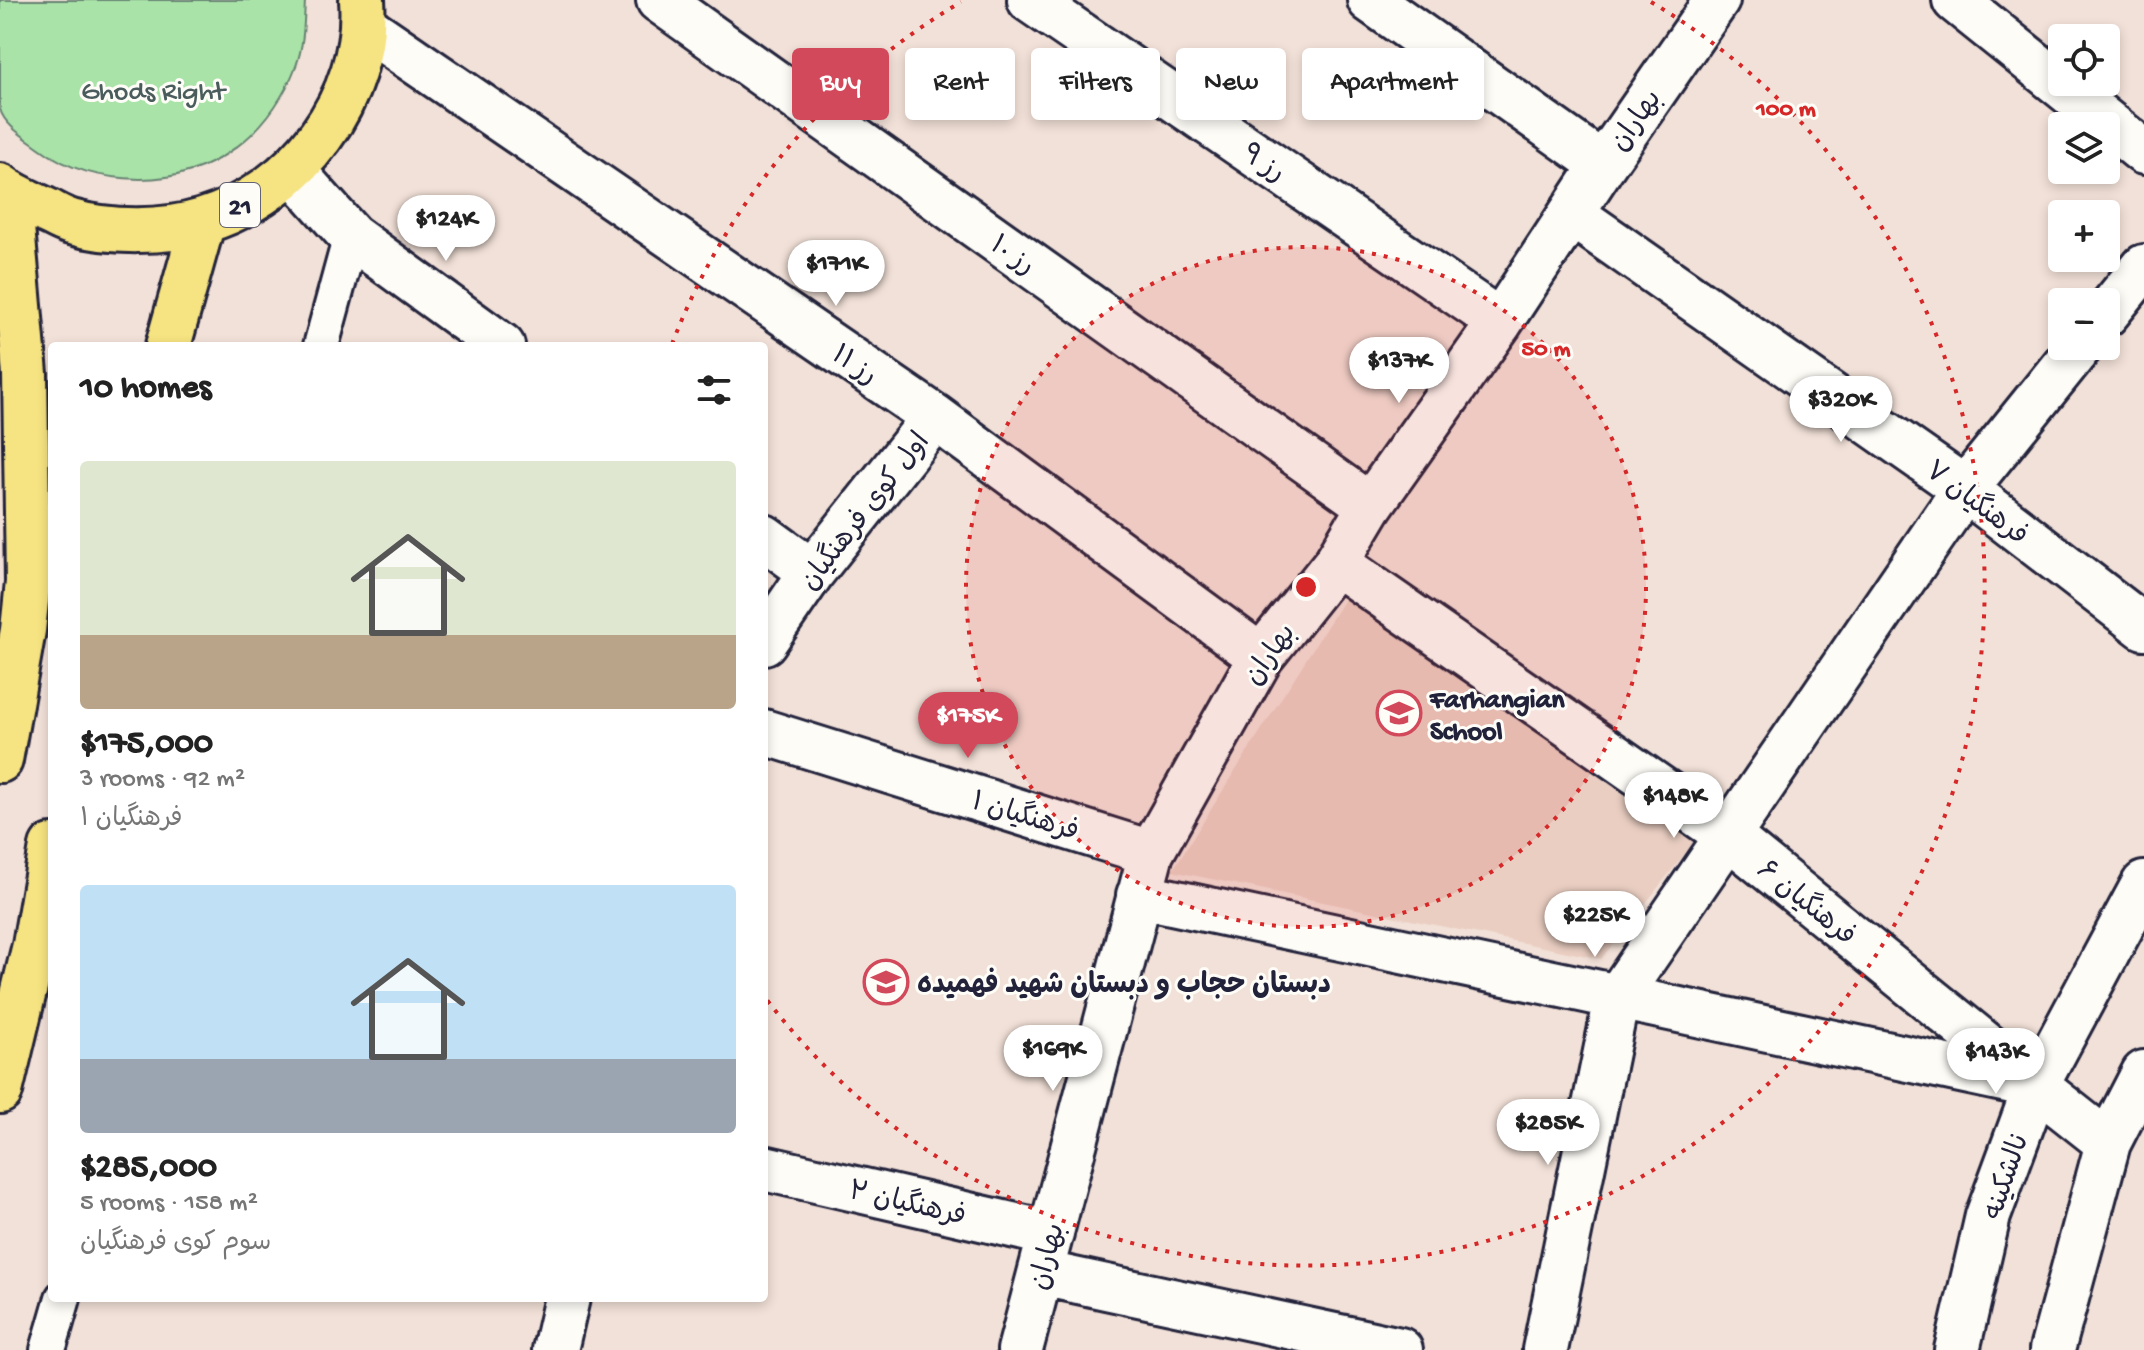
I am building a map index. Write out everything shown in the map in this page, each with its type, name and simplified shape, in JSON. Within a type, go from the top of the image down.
[{"type":"main road","name":"21","points":[[5,190],[70,222],[137,231],[203,221],[251,200],[292,170],[328,128],[352,79],[363,13]]},
{"type":"main road","name":"21","points":[[0,760],[23,630],[40,584],[25,374],[5,190]]},
{"type":"main road","name":"21","points":[[169,342],[203,221]]},
{"type":"main road","points":[[0,1091],[35,945],[48,870]]},
{"type":"street","name":"رز ۱۰","points":[[659,0],[1370,506]]},
{"type":"street","name":"رز ۹","points":[[1030,0],[1500,322]]},
{"type":"street","points":[[1370,0],[1603,165]]},
{"type":"street","name":"بهاران","points":[[1020,1350],[1151,853],[1261,657],[1336,563],[1370,506],[1500,322],[1717,0]]},
{"type":"street","points":[[1955,0],[2144,152]]},
{"type":"street","name":"رز ۱۱","points":[[363,13],[935,417],[1261,657]]},
{"type":"street","points":[[292,170],[351,236],[497,342]]},
{"type":"street","name":"فرهنگیان ۷","points":[[1572,214],[1965,489],[2144,627]]},
{"type":"street","points":[[322,342],[351,236]]},
{"type":"street","points":[[2120,297],[2144,267]]},
{"type":"street","points":[[1545,1350],[1617,998],[1965,489],[2069,360]]},
{"type":"street","name":"اول کوی فرهنگیان","points":[[768,636],[812,572],[935,417]]},
{"type":"street","points":[[768,540],[812,572]]},
{"type":"street","name":"فرهنگیان ۶","points":[[1336,563],[1727,835],[2108,1143]]},
{"type":"street","name":"فرهنگیان ۱","points":[[768,733],[1151,853]]},
{"type":"street","name":"نالشکینه","points":[[1957,1350],[1988,1216],[2036,1086],[2144,884]]},
{"type":"street","points":[[1139,895],[2036,1086]]},
{"type":"street","points":[[2052,1350],[2108,1143],[2144,1073]]},
{"type":"street","name":"فرهنگیان ۲","points":[[768,1169],[1046,1254],[1400,1350]]},
{"type":"street","points":[[48,1350],[62,1302]]},
{"type":"street","points":[[555,1350],[566,1302]]},
{"type":"shaded area","name":"Farhangian School","points":[[1350,590],[1700,835],[1601,959],[1172,871]]},
{"type":"green space","name":"Ghods Right","points":[[0,0],[305,0],[302,42],[296,66],[271,112],[254,131],[236,148],[192,171],[140,179],[99,175],[62,162],[16,131],[2,115]]},
{"type":"place","name":"Farhangian School","points":[[1399,713]]},
{"type":"place","name":"دبستان حجاب و دبستان شهید فهمیده","points":[[886,982]]}]
